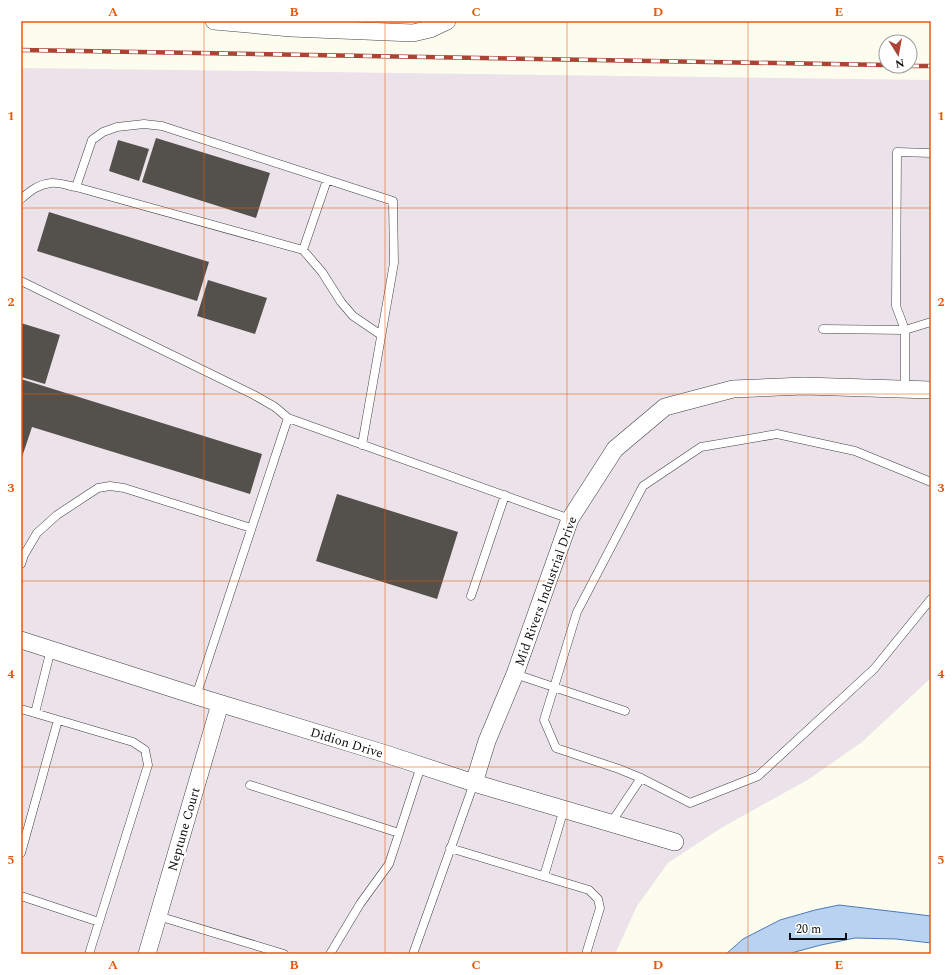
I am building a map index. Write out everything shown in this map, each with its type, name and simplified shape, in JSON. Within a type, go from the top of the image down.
[{"type":"street","points":[[214,21],[291,28],[413,33],[430,29],[447,21]]},
{"type":"street","name":"Mid Rivers Industrial Drive","points":[[474,783],[488,741],[515,674],[570,519],[615,450],[665,407],[733,389],[804,386],[931,390]]},
{"type":"street","name":"Didion Drive","points":[[21,640],[474,783],[675,842]]},
{"type":"street","name":"Neptune Court","points":[[147,954],[220,704]]},
{"type":"lane","points":[[76,187],[92,140],[103,132],[117,127],[144,124],[162,126],[393,201],[394,264],[362,444]]},
{"type":"lane","points":[[905,389],[905,330],[896,306],[897,152],[931,153]]},
{"type":"lane","points":[[303,250],[327,180]]},
{"type":"lane","points":[[21,199],[30,191],[41,185],[53,183],[76,187],[303,250],[322,272],[341,302],[353,316],[381,335]]},
{"type":"lane","points":[[21,281],[254,395],[275,407],[288,418],[570,519]]},
{"type":"lane","points":[[823,329],[905,330],[931,322]]},
{"type":"lane","points":[[196,696],[288,418]]},
{"type":"lane","points":[[931,482],[855,451],[777,434],[701,447],[643,486],[577,612],[544,720],[556,748],[641,778],[690,803],[758,776],[874,669],[931,599]]},
{"type":"lane","points":[[21,564],[24,555],[37,533],[57,515],[98,488],[110,486],[124,488],[251,528]]},
{"type":"lane","points":[[471,596],[505,495]]},
{"type":"lane","points":[[35,713],[51,649]]},
{"type":"lane","points":[[515,674],[625,711]]},
{"type":"lane","points":[[21,709],[133,742],[145,750],[148,765],[89,954]]},
{"type":"lane","points":[[21,853],[58,720]]},
{"type":"lane","points":[[330,954],[360,904],[389,864],[421,766]]},
{"type":"lane","points":[[611,823],[641,778]]},
{"type":"lane","points":[[413,954],[474,783]]},
{"type":"lane","points":[[250,785],[400,833]]},
{"type":"lane","points":[[544,876],[564,809]]},
{"type":"lane","points":[[450,848],[589,890],[598,899],[600,908],[586,954]]},
{"type":"lane","points":[[21,896],[99,922]]},
{"type":"lane","points":[[158,916],[284,954]]},
{"type":"shaded area","points":[[21,68],[931,80],[931,678],[862,742],[809,779],[721,828],[668,863],[637,906],[615,954],[21,954]]},
{"type":"water","points":[[839,905],[931,916],[931,943],[896,939],[855,938],[821,945],[789,954],[726,954],[743,939],[780,920]]},
{"type":"building","points":[[156,138],[270,173],[256,218],[142,182]]},
{"type":"building","points":[[118,140],[149,149],[139,181],[109,171]]},
{"type":"building","points":[[49,212],[209,262],[197,301],[37,251]]},
{"type":"building","points":[[208,280],[267,298],[255,334],[197,316]]},
{"type":"building","points":[[21,323],[60,335],[45,384],[21,377]]},
{"type":"building","points":[[21,379],[262,454],[250,494],[32,427],[21,460]]},
{"type":"building","points":[[337,494],[458,532],[437,599],[316,561]]},
{"type":"railway","points":[[21,50],[878,65]]},
{"type":"railway","points":[[918,66],[931,66]]}]
